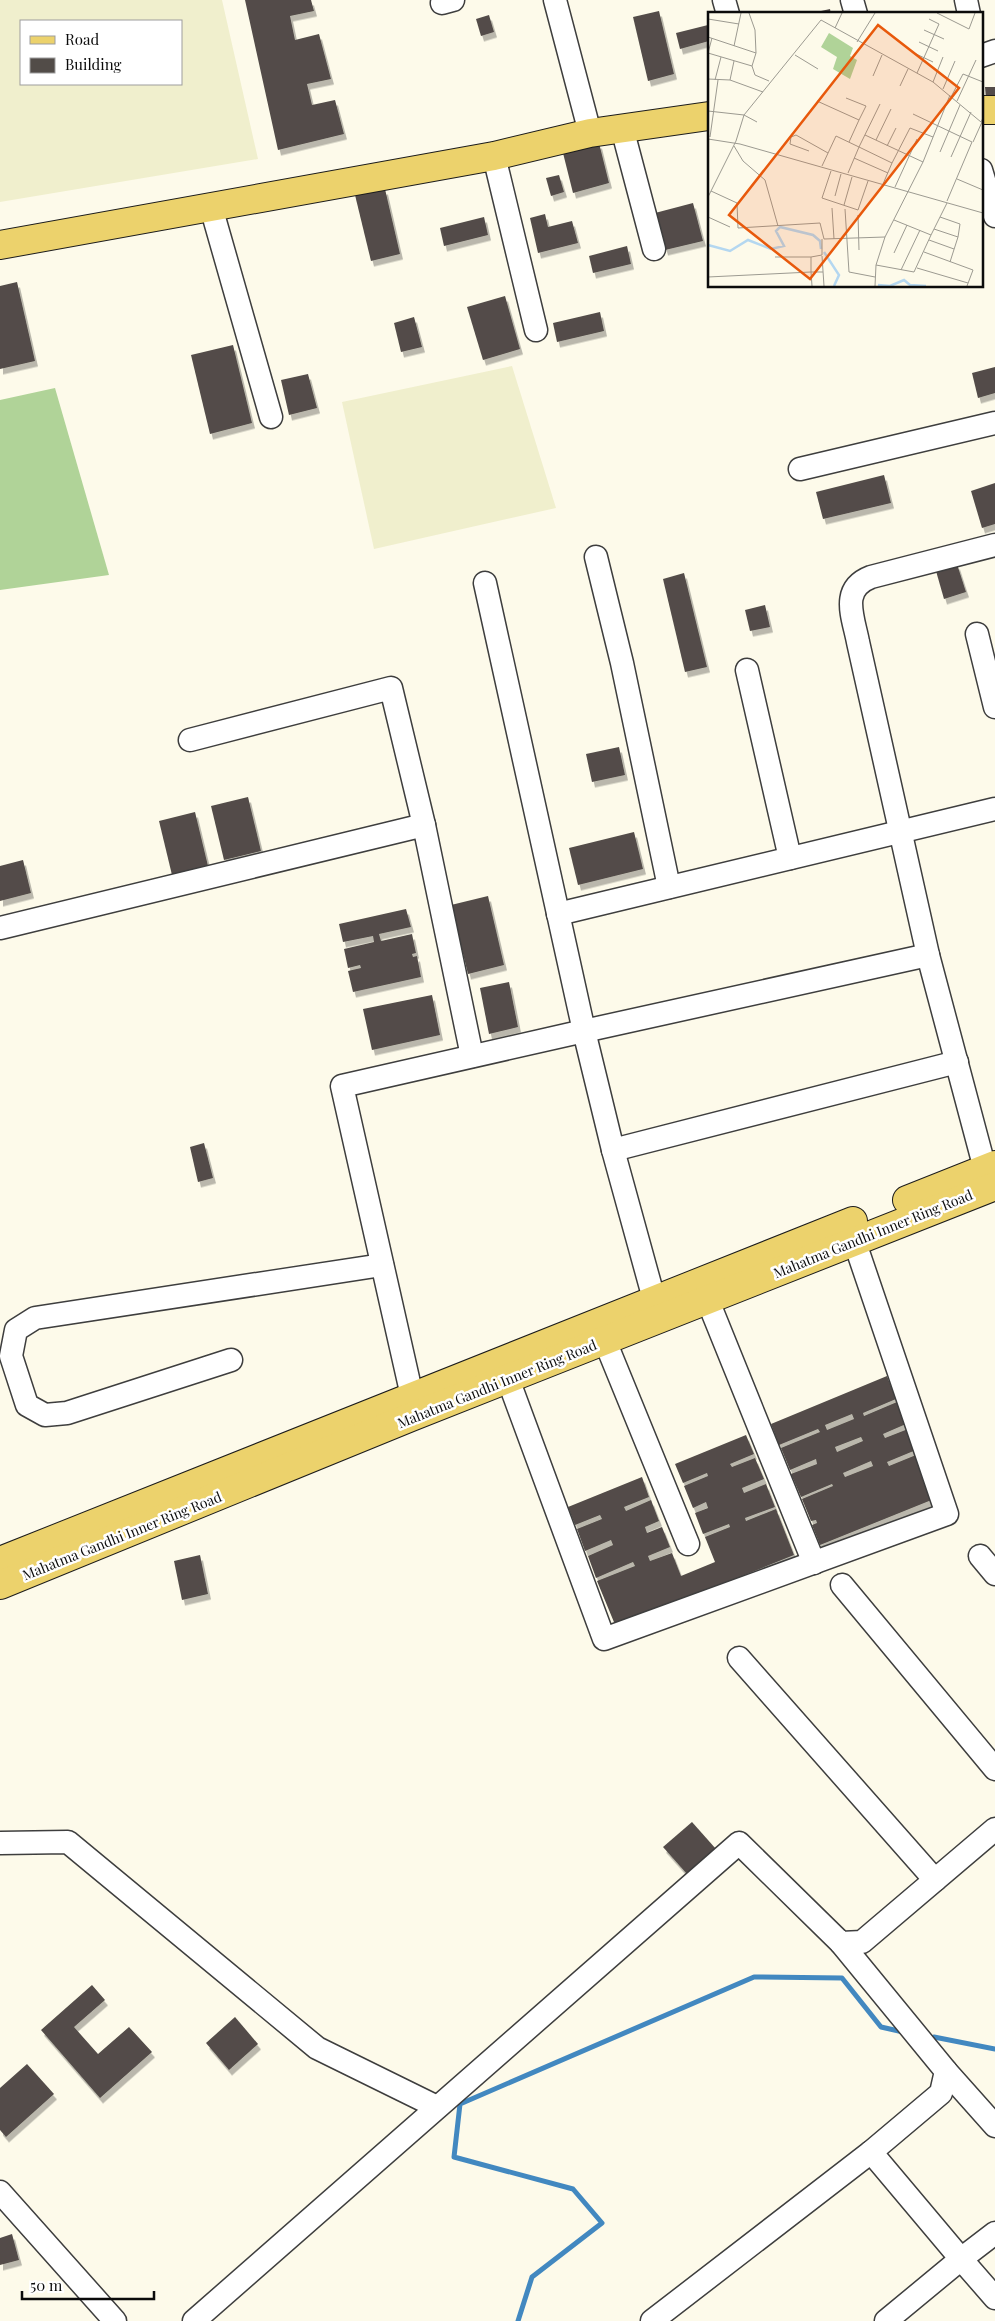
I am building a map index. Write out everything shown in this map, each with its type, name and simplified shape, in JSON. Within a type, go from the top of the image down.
[{"type":"main road","points":[[0,246],[494,156],[590,133],[708,116]]},
{"type":"main road","name":"Mahatma Gandhi Inner Ring Road","points":[[0,1585],[508,1379],[708,1301],[854,1240],[992,1173]]},
{"type":"main road","name":"Mahatma Gandhi Inner Ring Road","points":[[0,1561],[654,1299],[992,1173]]},
{"type":"street","points":[[555,0],[590,133]]},
{"type":"street","points":[[982,56],[995,51]]},
{"type":"street","points":[[622,128],[654,249]]},
{"type":"street","points":[[494,156],[536,330]]},
{"type":"street","points":[[982,173],[995,216]]},
{"type":"street","points":[[211,207],[271,417]]},
{"type":"street","points":[[800,469],[995,423]]},
{"type":"street","points":[[992,1173],[957,1062],[928,955],[858,642],[851,602],[853,590],[859,582],[871,577],[995,545]]},
{"type":"street","points":[[596,557],[622,663],[669,887]]},
{"type":"street","points":[[485,583],[584,1030],[613,1150],[654,1299]]},
{"type":"street","points":[[977,634],[995,707]]},
{"type":"street","points":[[747,670],[790,858]]},
{"type":"street","points":[[190,740],[391,688],[424,825],[472,1056]]},
{"type":"street","points":[[558,914],[995,809]]},
{"type":"street","points":[[0,928],[424,825]]},
{"type":"street","points":[[412,1396],[342,1086],[584,1030],[928,955]]},
{"type":"street","points":[[613,1150],[957,1062]]},
{"type":"street","points":[[508,1379],[604,1639],[947,1514],[854,1240]]},
{"type":"street","points":[[231,1360],[67,1413],[45,1415],[27,1406],[11,1356],[16,1330],[35,1318],[382,1265]]},
{"type":"street","points":[[708,1301],[814,1562]]},
{"type":"street","points":[[605,1341],[688,1544]]},
{"type":"street","points":[[980,1556],[995,1574]]},
{"type":"street","points":[[842,1585],[995,1769]]},
{"type":"street","points":[[739,1658],[935,1880]]},
{"type":"street","points":[[841,1943],[862,1942],[995,1829]]},
{"type":"street","points":[[0,1844],[68,1842],[317,2048],[437,2107]]},
{"type":"street","points":[[194,2321],[739,1843],[841,1943],[946,2071],[995,2126]]},
{"type":"street","points":[[652,2321],[871,2152],[941,2094],[946,2071]]},
{"type":"street","points":[[871,2152],[995,2298]]},
{"type":"street","points":[[0,2192],[115,2321]]},
{"type":"street","points":[[886,2321],[995,2233]]},
{"type":"green space","points":[[0,0],[222,0],[258,159],[0,202]]},
{"type":"green space","points":[[512,366],[556,508],[374,549],[342,402]]},
{"type":"green space","points":[[55,388],[109,575],[0,590],[0,400]]},
{"type":"building","points":[[245,0],[311,0],[314,11],[290,16],[295,40],[319,34],[331,79],[307,84],[312,105],[335,100],[344,134],[278,150]]},
{"type":"building","points":[[830,9],[831,12],[816,12]]},
{"type":"building","points":[[659,11],[674,74],[648,81],[633,17]]},
{"type":"building","points":[[489,15],[494,32],[481,36],[476,19]]},
{"type":"building","points":[[708,25],[708,41],[680,49],[676,33]]},
{"type":"building","points":[[985,87],[995,87],[995,99],[986,99]]},
{"type":"building","points":[[599,143],[609,183],[573,193],[563,153]]},
{"type":"building","points":[[559,175],[564,192],[551,196],[546,178]]},
{"type":"building","points":[[385,189],[400,254],[371,261],[355,195]]},
{"type":"building","points":[[693,203],[703,241],[665,250],[655,213]]},
{"type":"building","points":[[545,214],[548,227],[572,221],[578,243],[538,253],[530,218]]},
{"type":"building","points":[[484,217],[488,235],[444,246],[440,228]]},
{"type":"building","points":[[627,246],[631,264],[593,273],[589,256]]},
{"type":"building","points":[[17,282],[35,361],[0,369],[0,286]]},
{"type":"building","points":[[505,296],[520,349],[483,360],[467,307]]},
{"type":"building","points":[[600,312],[604,331],[557,342],[553,323]]},
{"type":"building","points":[[414,317],[422,347],[401,352],[394,323]]},
{"type":"building","points":[[233,345],[252,423],[210,434],[191,355]]},
{"type":"building","points":[[995,367],[995,393],[978,398],[972,373]]},
{"type":"building","points":[[308,374],[317,408],[289,415],[281,380]]},
{"type":"building","points":[[884,475],[891,503],[823,519],[816,492]]},
{"type":"building","points":[[995,483],[995,524],[982,528],[971,491]]},
{"type":"building","points":[[957,564],[966,592],[944,599],[936,571]]},
{"type":"building","points":[[684,573],[707,667],[685,672],[663,579]]},
{"type":"building","points":[[765,605],[770,627],[750,631],[745,610]]},
{"type":"building","points":[[619,747],[625,775],[592,782],[586,754]]},
{"type":"building","points":[[248,797],[261,851],[224,860],[211,806]]},
{"type":"building","points":[[195,812],[208,866],[172,875],[159,821]]},
{"type":"building","points":[[634,832],[643,869],[578,885],[569,848]]},
{"type":"building","points":[[23,860],[31,893],[0,901],[0,866]]},
{"type":"building","points":[[488,896],[504,965],[468,974],[451,905]]},
{"type":"building","points":[[406,909],[411,927],[379,934],[381,941],[412,934],[416,953],[412,954],[413,957],[417,956],[421,977],[353,992],[348,971],[361,968],[360,965],[348,968],[344,949],[374,942],[373,936],[343,942],[339,924]]},
{"type":"building","points":[[509,982],[518,1027],[489,1034],[480,988]]},
{"type":"building","points":[[432,995],[440,1035],[372,1050],[363,1009]]},
{"type":"building","points":[[204,1143],[213,1178],[198,1182],[190,1147]]},
{"type":"building","points":[[887,1376],[896,1399],[863,1413],[864,1416],[897,1402],[906,1424],[883,1434],[885,1438],[908,1429],[916,1450],[887,1462],[889,1466],[916,1455],[923,1474],[921,1475],[923,1480],[925,1478],[934,1499],[820,1545],[812,1525],[817,1523],[816,1520],[811,1521],[802,1499],[833,1486],[832,1484],[801,1497],[791,1474],[817,1464],[816,1459],[790,1470],[781,1448],[820,1432],[818,1429],[779,1445],[771,1424]],"holes":[[[852,1414],[854,1419],[827,1430],[825,1425]],[[861,1437],[863,1441],[837,1452],[835,1447]],[[871,1461],[873,1466],[845,1477],[843,1473]]]},
{"type":"building","points":[[746,1435],[754,1454],[730,1464],[732,1467],[755,1458],[764,1479],[742,1488],[744,1493],[766,1484],[775,1507],[745,1518],[746,1521],[776,1509],[794,1555],[616,1627],[597,1581],[635,1566],[633,1562],[596,1578],[588,1556],[613,1545],[611,1540],[585,1551],[577,1529],[602,1519],[600,1515],[575,1525],[568,1507],[642,1477],[649,1497],[624,1507],[626,1511],[651,1500],[659,1521],[645,1527],[647,1533],[662,1527],[670,1547],[648,1556],[650,1561],[672,1553],[681,1576],[715,1562],[705,1537],[730,1527],[729,1524],[703,1534],[695,1513],[708,1508],[706,1502],[693,1508],[684,1486],[708,1476],[707,1473],[683,1483],[675,1464]]},
{"type":"building","points":[[200,1555],[208,1594],[182,1600],[174,1561]]},
{"type":"building","points":[[692,1822],[716,1849],[687,1874],[663,1847]]},
{"type":"building","points":[[92,1985],[105,2000],[74,2027],[98,2054],[129,2027],[152,2052],[100,2098],[41,2030]]},
{"type":"building","points":[[235,2017],[258,2044],[229,2070],[206,2043]]},
{"type":"building","points":[[27,2064],[54,2094],[6,2137],[0,2130],[0,2088]]},
{"type":"building","points":[[12,2234],[19,2260],[0,2265],[0,2238]]},
{"type":"waterway","points":[[518,2321],[532,2277],[602,2223],[573,2189],[454,2157],[460,2104],[754,1977],[842,1978],[881,2027],[903,2032]]},
{"type":"waterway","points":[[934,2037],[995,2049]]}]
